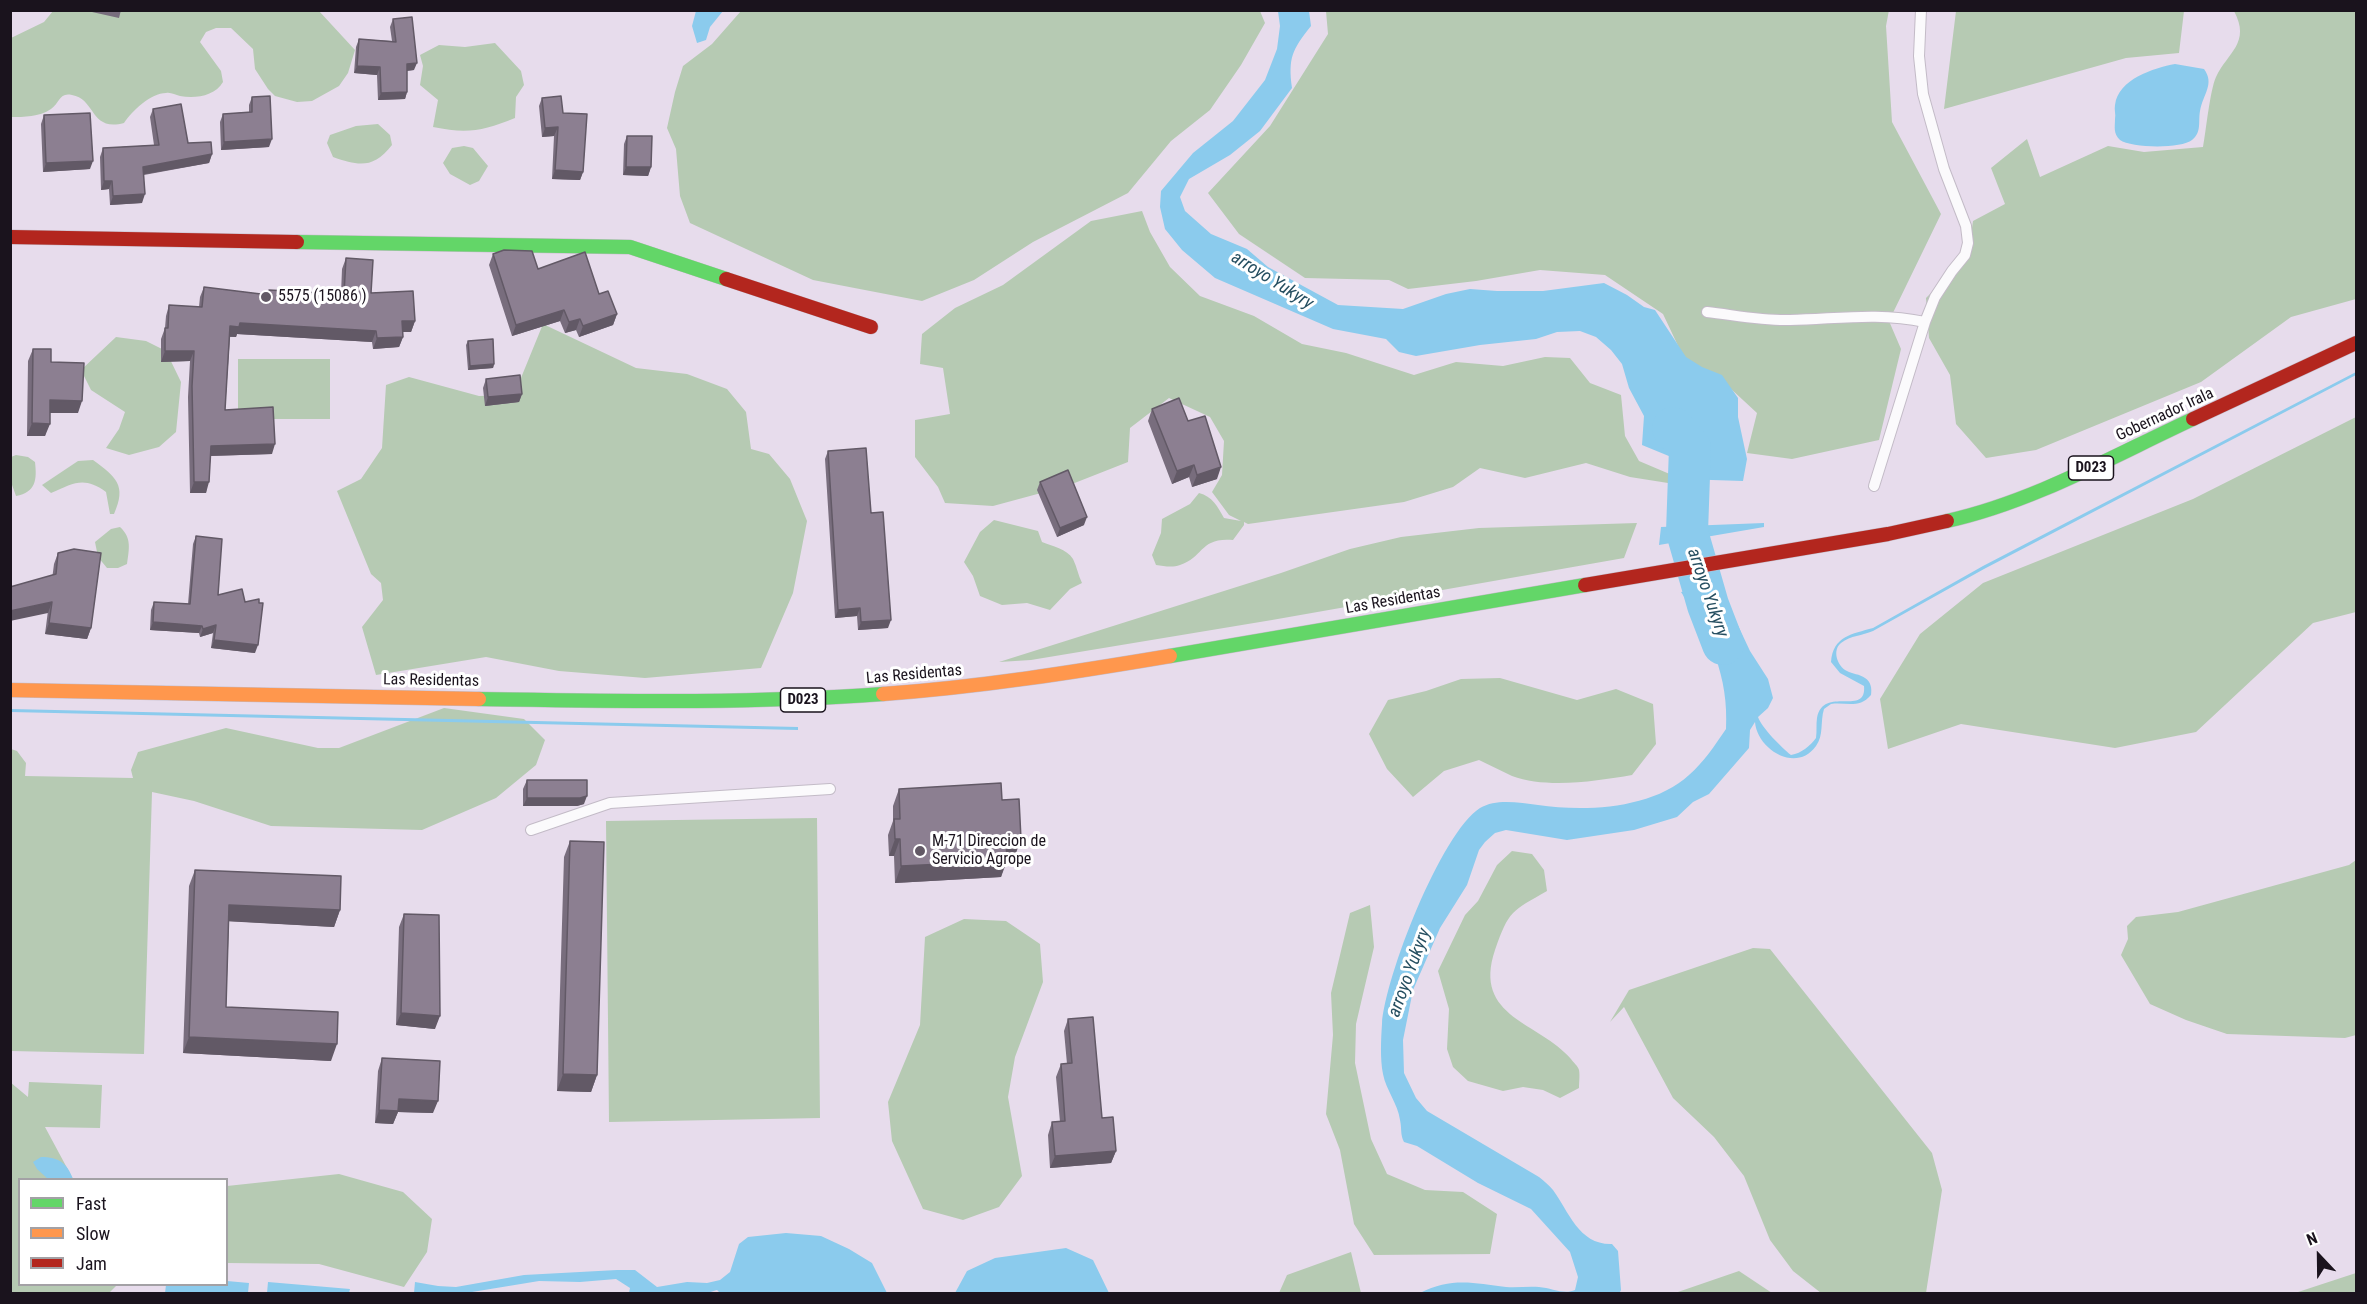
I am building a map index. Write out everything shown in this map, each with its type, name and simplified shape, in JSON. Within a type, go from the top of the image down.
[{"type":"main road","points":[[10,237],[630,247],[871,327]]},
{"type":"main road","name":"Gobernador Irala","points":[[1810,545],[1888,534],[1970,516],[2021,499],[2356,343]]},
{"type":"main road","name":"Las Residentas","points":[[10,690],[654,702],[811,699],[939,690],[1056,675],[1810,545]]},
{"type":"lane","points":[[1874,486],[1925,322],[1935,297],[1965,255],[1968,243],[1966,226],[1944,169],[1923,94],[1919,56],[1921,10]]},
{"type":"lane","points":[[1707,312],[1788,321],[1856,315],[1900,317],[1925,322]]},
{"type":"lane","points":[[531,830],[610,803],[830,789]]},
{"type":"green space","points":[[1889,10],[1886,26],[1892,122],[1941,214],[1889,321],[1901,349],[1879,440],[1792,459],[1747,453],[1757,413],[1717,376],[1689,369],[1663,314],[1605,275],[1540,270],[1408,289],[1389,280],[1305,278],[1239,234],[1208,193],[1270,126],[1328,34],[1326,11]]},
{"type":"green space","points":[[1956,10],[2184,11],[2179,53],[2126,58],[1944,109]]},
{"type":"green space","points":[[53,11],[319,11],[355,50],[348,73],[339,86],[312,101],[297,102],[275,96],[255,69],[253,49],[231,28],[216,28],[206,32],[200,42],[221,71],[223,82],[215,91],[192,97],[170,93],[154,96],[132,113],[124,123],[113,125],[99,119],[80,98],[68,94],[42,114],[11,117],[11,38],[44,22]]},
{"type":"green space","points":[[741,11],[1260,11],[1265,23],[1241,65],[1210,110],[1171,141],[1128,193],[1033,242],[974,280],[922,301],[813,280],[690,223],[680,196],[676,149],[667,128],[683,66],[712,44]]},
{"type":"green space","points":[[2234,11],[2356,11],[2356,299],[2291,317],[2201,382],[2036,450],[1986,458],[1956,424],[1950,375],[1929,338],[1926,298],[1968,256],[1973,221],[2005,204],[1991,168],[2027,139],[2040,177],[2108,146],[2144,152],[2203,147],[2216,77],[2239,39],[2239,22]]},
{"type":"green space","points":[[495,43],[521,71],[524,85],[516,97],[515,118],[475,130],[433,127],[438,100],[420,85],[423,66],[420,55],[439,45],[465,47]]},
{"type":"green space","points":[[378,124],[390,135],[392,145],[385,153],[372,162],[365,163],[333,157],[327,143],[330,135],[356,126]]},
{"type":"green space","points":[[464,146],[473,148],[488,166],[479,181],[470,185],[450,174],[443,163],[452,148]]},
{"type":"green space","points":[[1142,211],[1150,232],[1170,267],[1200,296],[1254,316],[1302,344],[1346,353],[1414,375],[1456,362],[1503,366],[1545,357],[1570,358],[1590,383],[1621,395],[1625,436],[1639,461],[1672,475],[1668,483],[1630,477],[1586,463],[1525,478],[1480,468],[1453,487],[1404,502],[1248,524],[1244,522],[1233,540],[1208,544],[1188,562],[1171,567],[1156,565],[1152,555],[1161,533],[1162,519],[1190,504],[1199,493],[1211,499],[1224,518],[1241,521],[1229,515],[1212,492],[1222,475],[1224,441],[1210,417],[1169,398],[1130,428],[1128,462],[1067,486],[993,506],[945,503],[938,487],[915,457],[915,420],[950,414],[943,368],[920,364],[922,334],[955,308],[1003,285],[1091,221]]},
{"type":"green space","points":[[543,324],[636,368],[687,374],[727,389],[746,412],[751,449],[769,454],[790,479],[807,521],[793,593],[761,668],[645,678],[559,671],[486,657],[376,675],[362,627],[383,600],[381,583],[371,574],[337,491],[361,479],[382,448],[386,385],[409,377],[479,396],[514,395]]},
{"type":"green space","points":[[116,337],[146,341],[166,351],[181,382],[176,432],[159,447],[129,455],[106,448],[119,429],[125,412],[91,390],[81,370]]},
{"type":"green space","points":[[238,359],[330,359],[330,419],[238,419]]},
{"type":"green space","points":[[2356,417],[2356,612],[2313,623],[2196,732],[2115,748],[1961,724],[1888,749],[1880,699],[1920,634],[1983,583],[2193,499]]},
{"type":"green space","points":[[16,455],[28,457],[35,462],[36,474],[34,484],[28,492],[16,496],[11,482],[11,457]]},
{"type":"green space","points":[[93,460],[117,482],[119,496],[114,514],[110,514],[106,492],[91,484],[73,484],[51,493],[42,485],[78,461]]},
{"type":"green space","points":[[994,520],[1038,531],[1042,542],[1059,548],[1070,556],[1082,583],[1070,589],[1050,610],[1027,603],[1002,605],[980,596],[973,576],[964,562],[980,532]]},
{"type":"green space","points":[[1637,523],[1624,558],[1272,620],[1031,660],[999,662],[1350,549],[1401,537],[1479,528]]},
{"type":"green space","points":[[120,527],[128,540],[127,564],[118,568],[107,568],[98,557],[95,542],[111,529]]},
{"type":"green space","points":[[1500,678],[1577,700],[1616,689],[1653,704],[1656,744],[1632,775],[1588,781],[1541,782],[1512,776],[1479,760],[1444,771],[1413,797],[1387,769],[1369,734],[1388,700],[1426,691],[1461,679]]},
{"type":"green space","points":[[444,708],[524,719],[545,740],[536,765],[496,798],[422,830],[271,826],[194,801],[152,792],[144,1054],[11,1051],[11,749],[17,751],[26,763],[25,776],[133,778],[131,770],[138,752],[226,728],[318,748],[339,748]]},
{"type":"green space","points":[[817,818],[820,1118],[609,1122],[606,821]]},
{"type":"green space","points":[[1512,851],[1532,854],[1544,870],[1547,891],[1519,908],[1508,919],[1495,950],[1490,973],[1493,991],[1501,1005],[1513,1016],[1558,1046],[1578,1067],[1579,1088],[1560,1098],[1543,1090],[1523,1087],[1503,1091],[1468,1081],[1453,1067],[1447,1049],[1449,1009],[1438,971],[1465,915],[1478,901],[1497,865]]},
{"type":"green space","points":[[2356,860],[2356,1035],[2345,1038],[2227,1034],[2186,1020],[2150,1004],[2121,955],[2128,939],[2127,926],[2136,917],[2178,912],[2349,865]]},
{"type":"green space","points":[[1370,905],[1374,947],[1356,1024],[1355,1063],[1371,1139],[1387,1174],[1425,1190],[1463,1192],[1497,1214],[1490,1254],[1374,1255],[1354,1224],[1340,1150],[1326,1114],[1333,1035],[1331,993],[1350,913]]},
{"type":"green space","points":[[964,919],[1006,921],[1040,944],[1043,982],[1015,1057],[1008,1097],[1022,1176],[999,1207],[963,1220],[923,1209],[892,1141],[888,1102],[920,1025],[925,937]]},
{"type":"green space","points":[[1753,948],[1770,949],[1932,1153],[1942,1190],[1926,1293],[1821,1293],[1793,1271],[1770,1240],[1744,1176],[1714,1137],[1673,1098],[1624,1007],[1610,1022],[1629,990]]},
{"type":"green space","points":[[10,1082],[28,1097],[29,1082],[102,1085],[100,1128],[45,1127],[72,1178],[18,1178],[18,1286],[116,1286],[109,1293],[11,1293]]},
{"type":"green space","points":[[339,1174],[403,1192],[432,1219],[427,1252],[404,1287],[319,1264],[228,1263],[228,1186]]},
{"type":"green space","points":[[1351,1252],[1361,1293],[1279,1293],[1287,1275]]},
{"type":"green space","points":[[1739,1271],[1772,1293],[1675,1293]]},
{"type":"green space","points":[[2356,1273],[2356,1293],[2295,1293]]},
{"type":"water","points":[[696,11],[723,11],[710,27],[706,40],[697,43],[692,26]]},
{"type":"water","points":[[1278,11],[1309,11],[1311,26],[1299,42],[1291,62],[1292,88],[1260,131],[1230,155],[1189,179],[1180,197],[1185,211],[1211,234],[1247,249],[1268,267],[1338,305],[1403,309],[1446,294],[1470,289],[1543,291],[1604,283],[1644,307],[1655,310],[1686,357],[1722,375],[1738,398],[1738,417],[1747,459],[1743,481],[1681,479],[1681,461],[1642,445],[1644,416],[1629,388],[1622,364],[1596,337],[1580,331],[1557,332],[1536,339],[1480,345],[1416,356],[1399,352],[1386,339],[1333,329],[1215,278],[1182,250],[1165,229],[1160,207],[1161,191],[1193,153],[1233,121],[1265,80],[1277,49],[1280,26]]},
{"type":"water","points":[[2175,64],[2204,69],[2207,74],[2208,84],[2195,137],[2186,143],[2167,146],[2134,145],[2120,140],[2115,130],[2115,107],[2123,88],[2138,76]]},
{"type":"water","points":[[2356,372],[2356,375],[1984,569],[1873,631],[1849,638],[1841,643],[1836,654],[1838,662],[1847,671],[1867,680],[1871,685],[1871,695],[1862,702],[1831,704],[1824,709],[1820,737],[1816,746],[1808,754],[1798,758],[1779,755],[1763,741],[1757,732],[1755,722],[1750,730],[1749,748],[1709,794],[1693,802],[1677,817],[1634,830],[1567,840],[1506,830],[1495,833],[1485,842],[1479,850],[1467,885],[1440,928],[1413,990],[1403,1040],[1404,1073],[1416,1098],[1427,1111],[1539,1177],[1553,1190],[1583,1233],[1601,1243],[1612,1244],[1618,1251],[1621,1290],[1619,1294],[1420,1293],[1442,1285],[1463,1282],[1510,1287],[1539,1287],[1562,1292],[1575,1290],[1578,1277],[1570,1252],[1531,1209],[1478,1183],[1417,1146],[1404,1142],[1399,1114],[1383,1074],[1381,1056],[1385,1002],[1404,942],[1433,875],[1465,823],[1480,808],[1494,803],[1516,802],[1556,807],[1597,808],[1637,801],[1674,786],[1689,775],[1718,741],[1726,729],[1721,674],[1701,624],[1681,592],[1720,587],[1750,651],[1768,679],[1773,698],[1768,708],[1758,717],[1777,742],[1791,755],[1795,754],[1805,749],[1816,738],[1817,718],[1821,708],[1827,703],[1852,701],[1863,695],[1864,686],[1840,673],[1831,662],[1835,647],[1845,637],[1873,628],[1983,566]]},
{"type":"water","points":[[1764,523],[1764,527],[1659,545],[1661,527]]},
{"type":"water","points":[[11,709],[798,727],[798,730],[11,712]]},
{"type":"water","points":[[41,1157],[53,1158],[62,1162],[72,1178],[47,1178],[33,1162]]},
{"type":"water","points":[[786,1233],[821,1236],[849,1249],[872,1263],[887,1293],[721,1294],[717,1290],[704,1294],[629,1293],[630,1288],[616,1279],[580,1282],[539,1281],[466,1293],[414,1293],[415,1282],[456,1287],[524,1275],[617,1270],[635,1270],[657,1287],[687,1282],[707,1283],[720,1280],[730,1272],[739,1244],[748,1237]]},
{"type":"water","points":[[1066,1248],[1093,1260],[1109,1293],[955,1293],[967,1271],[995,1258]]},
{"type":"water","points":[[228,1281],[249,1283],[248,1293],[165,1293],[166,1286],[228,1286]]},
{"type":"water","points":[[268,1282],[350,1289],[349,1293],[267,1293]]},
{"type":"building","points":[[412,17],[417,63],[407,64],[407,92],[381,93],[380,67],[357,66],[359,39],[396,42],[393,19]]},
{"type":"building","points":[[270,96],[272,139],[224,142],[223,114],[252,112],[252,97]]},
{"type":"building","points":[[561,96],[563,113],[587,114],[583,172],[555,170],[558,127],[545,128],[542,98]]},
{"type":"building","points":[[181,104],[188,143],[211,142],[212,154],[143,167],[145,194],[113,196],[112,181],[104,181],[103,148],[159,145],[153,109]]},
{"type":"building","points":[[90,113],[93,161],[46,163],[44,115]]},
{"type":"building","points":[[627,136],[652,136],[651,167],[626,167]]},
{"type":"building","points":[[504,250],[532,251],[538,269],[585,252],[599,294],[608,291],[617,314],[583,326],[580,319],[569,322],[564,310],[516,325],[493,254]]},
{"type":"building","points":[[346,258],[373,260],[371,293],[413,291],[415,321],[402,321],[403,337],[377,338],[376,331],[240,323],[239,327],[230,326],[225,410],[273,407],[275,444],[211,446],[209,482],[194,482],[192,386],[194,351],[165,351],[165,328],[168,328],[169,305],[202,307],[204,287],[269,295],[269,290],[344,294]]},
{"type":"building","points":[[493,339],[494,364],[470,366],[468,341]]},
{"type":"building","points":[[33,349],[51,349],[51,362],[84,363],[82,401],[50,400],[50,424],[32,423]]},
{"type":"building","points":[[520,375],[522,394],[488,397],[486,379]]},
{"type":"building","points":[[1179,398],[1188,421],[1205,416],[1221,467],[1197,475],[1194,465],[1177,471],[1152,409]]},
{"type":"building","points":[[866,448],[871,513],[883,512],[891,620],[861,622],[860,608],[838,610],[828,451]]},
{"type":"building","points":[[1068,470],[1087,517],[1060,528],[1040,482]]},
{"type":"building","points":[[196,536],[222,539],[218,595],[242,589],[245,602],[259,599],[259,603],[263,603],[258,645],[214,640],[216,625],[203,629],[202,626],[153,622],[154,602],[190,604]]},
{"type":"building","points":[[74,549],[101,553],[91,628],[49,623],[52,602],[10,611],[10,587],[56,574],[58,553]]},
{"type":"building","points":[[527,780],[587,780],[587,796],[527,798]]},
{"type":"building","points":[[1001,783],[1002,800],[1019,799],[1021,839],[1006,840],[1007,861],[901,866],[900,839],[895,839],[894,819],[900,819],[899,789]]},
{"type":"building","points":[[570,841],[604,842],[597,1075],[563,1074]]},
{"type":"building","points":[[195,870],[341,876],[340,910],[229,905],[226,1007],[338,1012],[337,1044],[189,1037]]},
{"type":"building","points":[[404,914],[439,915],[440,1016],[401,1013]]},
{"type":"building","points":[[1093,1017],[1102,1118],[1113,1117],[1116,1151],[1055,1156],[1052,1122],[1065,1121],[1061,1064],[1072,1063],[1068,1019]]},
{"type":"building","points":[[382,1058],[440,1061],[438,1101],[399,1099],[398,1111],[379,1110]]},
{"type":"waterway","name":"arroyo Yukyry","points":[[1673,428],[1690,448],[1687,532],[1708,605],[1723,644]]},
{"type":"traffic: fast","points":[[297,242],[630,247],[726,279]]},
{"type":"traffic: fast","points":[[1947,521],[1979,513],[2042,490],[2193,419]]},
{"type":"traffic: fast","points":[[1170,656],[1585,585]]},
{"type":"traffic: fast","points":[[479,699],[731,701],[883,694]]},
{"type":"traffic: slow","points":[[883,694],[1027,678],[1170,656]]},
{"type":"traffic: slow","points":[[10,690],[479,699]]},
{"type":"traffic: jam","points":[[10,237],[297,242]]},
{"type":"traffic: jam","points":[[726,279],[871,327]]},
{"type":"traffic: jam","points":[[2193,419],[2356,343]]},
{"type":"traffic: jam","points":[[1585,585],[1888,534],[1947,521]]},
{"type":"place","name":"5575 (15086 )","points":[[266,297]]},
{"type":"place","name":"M-71 Direccion de Servicio Agrope","points":[[920,851]]}]
